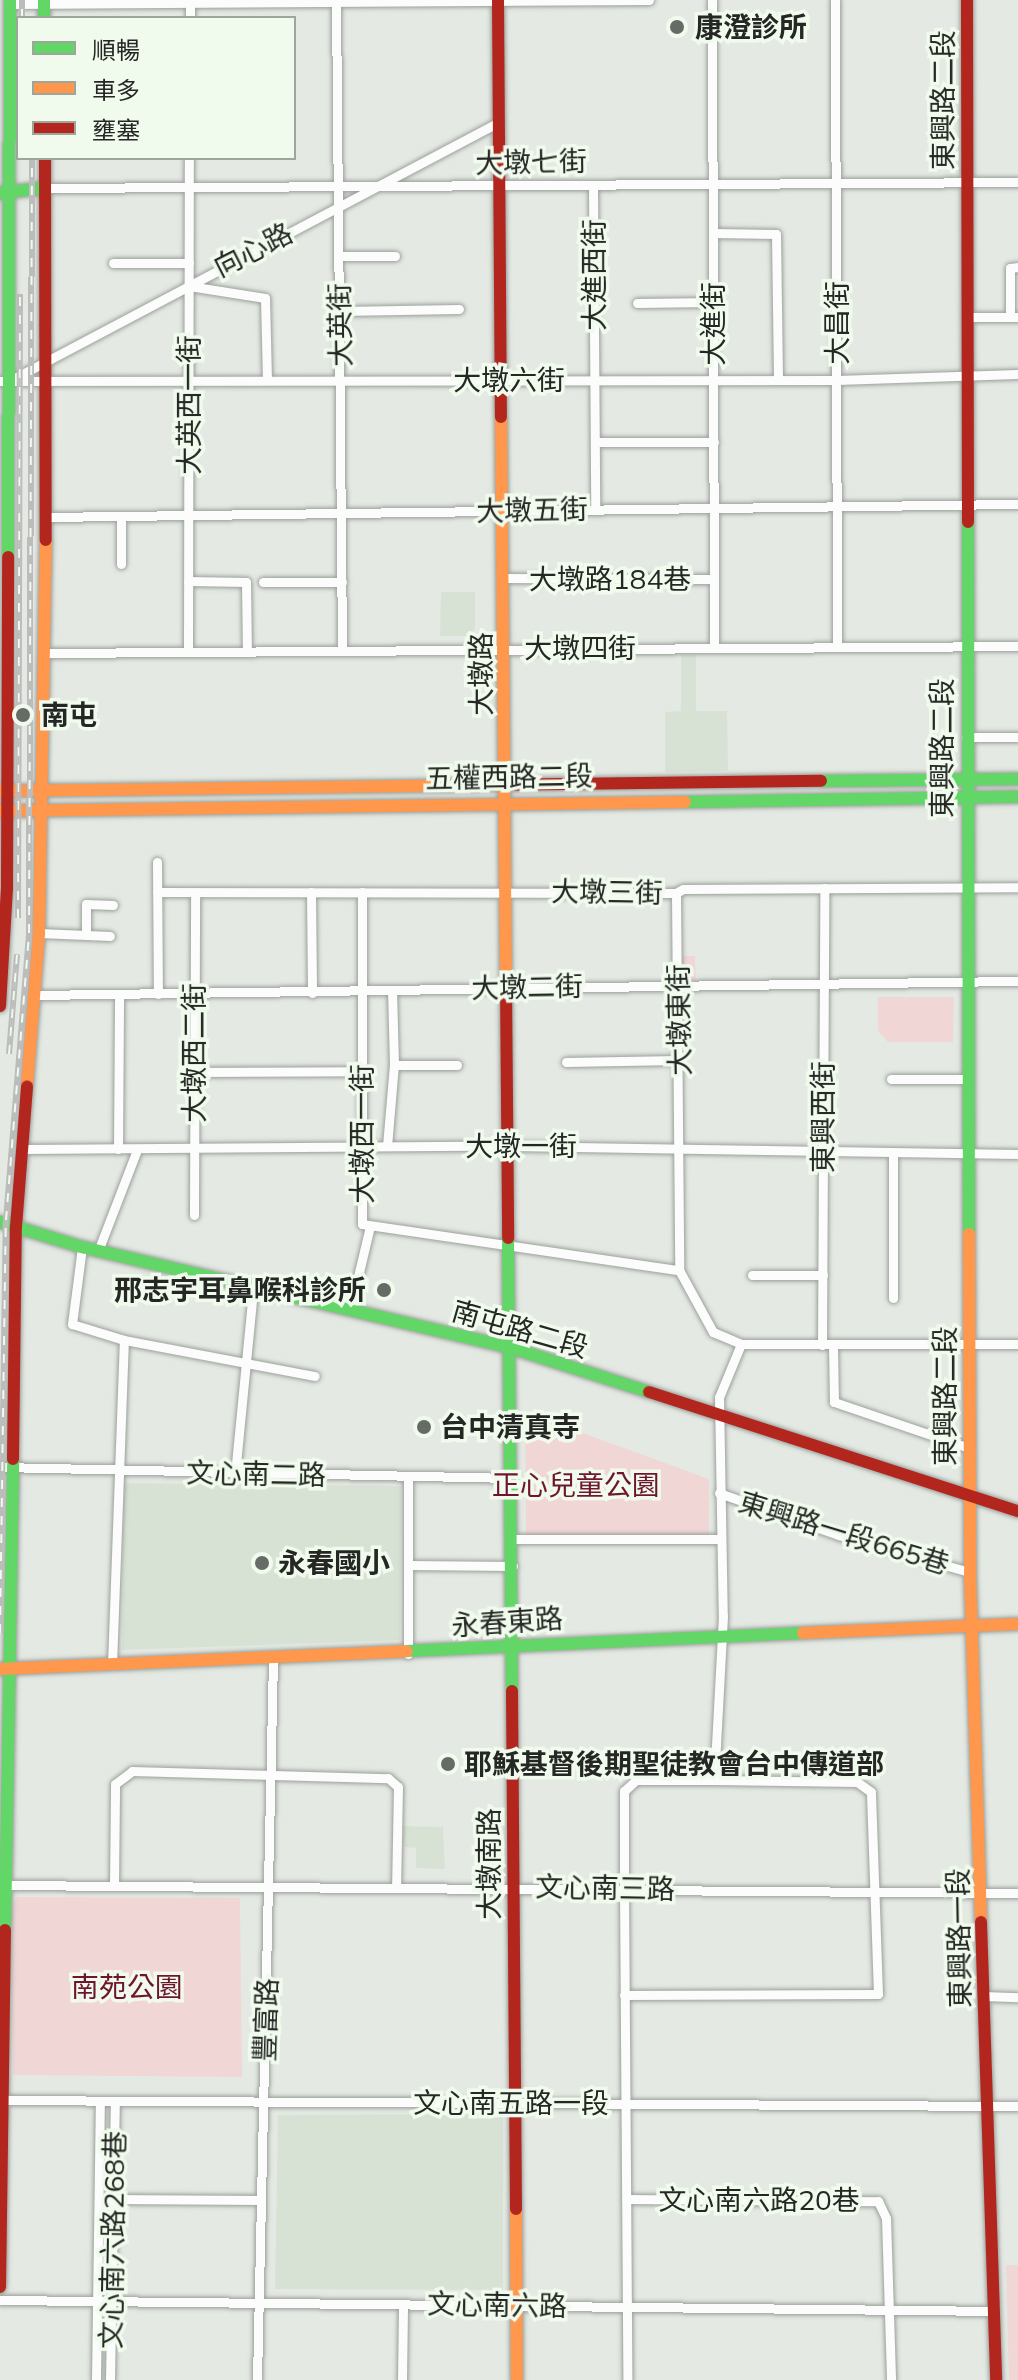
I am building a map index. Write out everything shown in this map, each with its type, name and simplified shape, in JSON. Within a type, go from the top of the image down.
[{"type":"main road","name":"東興路二段","points":[[967,0],[966,888],[970,1495]]},
{"type":"main road","name":"大墩路","points":[[498,1],[512,1348]]},
{"type":"main road","points":[[0,1006],[4,888],[5,189],[10,2]]},
{"type":"main road","points":[[0,2287],[6,1468],[16,1227],[35,995],[43,810],[46,653],[45,160]]},
{"type":"main road","name":"大墩七街","points":[[5,189],[45,188]]},
{"type":"main road","name":"五權西路二段","points":[[4,791],[505,782],[1018,779]]},
{"type":"main road","name":"五權西路二段","points":[[4,811],[505,800],[1018,797]]},
{"type":"main road","name":"南屯路二段","points":[[0,1222],[98,1251],[512,1348],[1018,1511]]},
{"type":"main road","name":"大墩南路","points":[[512,1348],[517,2380]]},
{"type":"main road","name":"東興路一段","points":[[970,1495],[996,2380]]},
{"type":"main road","name":"永春東路","points":[[5,1669],[408,1654],[513,1644],[722,1634],[1018,1624]]},
{"type":"street","points":[[10,2],[649,0]]},
{"type":"street","name":"大進街","points":[[712,0],[714,647]]},
{"type":"street","name":"大昌街","points":[[835,0],[837,647]]},
{"type":"street","name":"大英街","points":[[336,1],[342,650]]},
{"type":"street","points":[[190,3],[190,16]]},
{"type":"street","name":"向心路","points":[[4,382],[499,122]]},
{"type":"street","name":"大英西一街","points":[[188,652],[189,160]]},
{"type":"street","name":"大墩七街","points":[[45,188],[1018,182]]},
{"type":"street","name":"大進西街","points":[[593,185],[595,509]]},
{"type":"street","points":[[713,233],[776,234],[778,380]]},
{"type":"street","points":[[339,256],[395,256]]},
{"type":"street","points":[[113,263],[189,263]]},
{"type":"street","points":[[966,317],[1014,317],[1014,268]]},
{"type":"street","points":[[189,284],[265,298],[267,380]]},
{"type":"street","points":[[637,303],[713,302]]},
{"type":"street","points":[[340,311],[459,309]]},
{"type":"street","name":"大墩六街","points":[[4,382],[837,380],[1018,374]]},
{"type":"street","points":[[595,442],[714,442]]},
{"type":"street","name":"大墩五街","points":[[46,517],[1018,504]]},
{"type":"street","points":[[121,516],[121,564]]},
{"type":"street","name":"大墩路184巷","points":[[505,578],[714,579]]},
{"type":"street","points":[[188,581],[246,582],[247,651]]},
{"type":"street","points":[[263,582],[342,582]]},
{"type":"street","name":"大墩四街","points":[[46,653],[1018,646]]},
{"type":"street","points":[[966,737],[1018,737]]},
{"type":"street","points":[[157,862],[158,994]]},
{"type":"street","name":"大墩三街","points":[[157,892],[506,890],[676,893],[824,888],[1018,887]]},
{"type":"street","name":"東興西街","points":[[824,888],[823,1275],[834,1402],[969,1448]]},
{"type":"street","name":"大墩西二街","points":[[194,1215],[195,892]]},
{"type":"street","points":[[311,892],[312,993]]},
{"type":"street","name":"大墩西一街","points":[[362,892],[362,1224],[679,1270]]},
{"type":"street","name":"大墩東街","points":[[676,893],[681,1147],[679,1270]]},
{"type":"street","points":[[86,935],[86,904],[113,905]]},
{"type":"street","points":[[39,933],[110,936]]},
{"type":"street","name":"大墩二街","points":[[35,995],[1018,981]]},
{"type":"street","points":[[387,1146],[394,1065],[392,991]]},
{"type":"street","points":[[118,1149],[119,996]]},
{"type":"street","points":[[566,1062],[678,1060]]},
{"type":"street","points":[[394,1065],[457,1065]]},
{"type":"street","points":[[195,1072],[361,1071]]},
{"type":"street","points":[[891,1079],[968,1079]]},
{"type":"street","name":"大墩一街","points":[[23,1149],[508,1146],[1018,1154]]},
{"type":"street","points":[[98,1251],[137,1150]]},
{"type":"street","points":[[893,1153],[893,1298]]},
{"type":"street","points":[[350,1310],[370,1226]]},
{"type":"street","points":[[82,1247],[72,1324],[124,1340],[315,1376]]},
{"type":"street","points":[[679,1270],[713,1332],[741,1344],[1018,1344]]},
{"type":"street","points":[[752,1275],[823,1275]]},
{"type":"street","points":[[235,1474],[253,1289]]},
{"type":"street","points":[[112,1665],[115,1471],[124,1340]]},
{"type":"street","points":[[714,1780],[722,1634],[719,1397],[741,1344]]},
{"type":"street","name":"文心南二路","points":[[6,1468],[513,1478]]},
{"type":"street","points":[[408,1477],[408,1654]]},
{"type":"street","name":"東興路一段665巷","points":[[719,1493],[838,1535],[970,1572]]},
{"type":"street","points":[[513,1539],[720,1539]]},
{"type":"street","points":[[408,1565],[513,1566]]},
{"type":"street","name":"豐富路","points":[[257,2380],[273,1659]]},
{"type":"street","points":[[114,1886],[115,1784],[123,1774],[388,1778],[398,1787],[396,1887]]},
{"type":"street","points":[[624,1995],[878,1994],[871,1792],[866,1786],[714,1780],[629,1783],[624,1791],[624,1995],[627,2380]]},
{"type":"street","name":"文心南三路","points":[[4,1885],[1018,1893]]},
{"type":"street","points":[[983,1996],[1018,1997]]},
{"type":"street","name":"文心南五路一段","points":[[2,2100],[1018,2106]]},
{"type":"street","name":"文心南六路268巷","points":[[96,2380],[100,2101]]},
{"type":"street","name":"文心南六路268巷","points":[[110,2380],[115,2101]]},
{"type":"street","points":[[100,2199],[261,2200]]},
{"type":"street","name":"文心南六路20巷","points":[[626,2199],[878,2201],[886,2218],[889,2309]]},
{"type":"street","name":"文心南六路","points":[[0,2300],[994,2311]]},
{"type":"street","points":[[402,2380],[403,2304]]},
{"type":"street","points":[[889,2309],[891,2380]]},
{"type":"shaded area","points":[[441,592],[475,592],[475,629],[468,636],[440,636]]},
{"type":"shaded area","points":[[681,655],[696,655],[696,711],[727,711],[728,771],[665,772],[665,712],[681,711]]},
{"type":"shaded area","name":"永春國小","points":[[124,1483],[401,1486],[400,1640],[122,1650]]},
{"type":"shaded area","points":[[403,1826],[443,1827],[445,1869],[416,1868],[416,1848],[404,1847]]},
{"type":"shaded area","points":[[503,2114],[503,2290],[275,2289],[278,2115]]},
{"type":"green space","points":[[680,956],[695,956],[696,984],[680,984]]},
{"type":"green space","points":[[878,997],[954,997],[953,1042],[888,1042],[878,1031]]},
{"type":"green space","name":"正心兒童公園","points":[[525,1412],[709,1479],[709,1535],[526,1536]]},
{"type":"green space","name":"南苑公園","points":[[17,1897],[240,1898],[242,2077],[13,2075],[11,1909]]},
{"type":"green space","points":[[1006,2265],[1018,2265],[1018,2380],[1009,2380]]},
{"type":"railway","points":[[22,0],[22,16]]},
{"type":"railway","points":[[0,1633],[6,1220],[29,933],[32,160]]},
{"type":"railway","points":[[18,918],[20,294]]},
{"type":"railway","points":[[9,1054],[17,954]]},
{"type":"traffic: fast","points":[[8,557],[10,0]]},
{"type":"traffic: fast","points":[[44,0],[44,16]]},
{"type":"traffic: fast","points":[[0,193],[45,188]]},
{"type":"traffic: fast","points":[[968,522],[969,1234]]},
{"type":"traffic: fast","points":[[821,781],[1018,779]]},
{"type":"traffic: fast","points":[[685,802],[1018,797]]},
{"type":"traffic: fast","points":[[0,1222],[82,1247],[512,1348],[649,1392]]},
{"type":"traffic: fast","points":[[508,1238],[512,1691]]},
{"type":"traffic: fast","points":[[5,1930],[13,1459]]},
{"type":"traffic: fast","points":[[407,1651],[803,1633]]},
{"type":"traffic: slow","points":[[501,417],[506,986]]},
{"type":"traffic: slow","points":[[27,1086],[39,933],[46,540]]},
{"type":"traffic: slow","points":[[0,791],[475,785]]},
{"type":"traffic: slow","points":[[0,811],[685,802]]},
{"type":"traffic: slow","points":[[969,1234],[970,1572],[981,1922]]},
{"type":"traffic: slow","points":[[803,1633],[1018,1624]]},
{"type":"traffic: slow","points":[[0,1669],[407,1651]]},
{"type":"traffic: slow","points":[[516,2209],[517,2380]]},
{"type":"traffic: jam","points":[[498,0],[501,417]]},
{"type":"traffic: jam","points":[[967,0],[968,522]]},
{"type":"traffic: jam","points":[[45,160],[46,540]]},
{"type":"traffic: jam","points":[[0,1006],[7,889],[8,557]]},
{"type":"traffic: jam","points":[[475,785],[821,781]]},
{"type":"traffic: jam","points":[[506,986],[508,1238]]},
{"type":"traffic: jam","points":[[13,1459],[16,1227],[27,1086]]},
{"type":"traffic: jam","points":[[649,1392],[1018,1511]]},
{"type":"traffic: jam","points":[[512,1691],[516,2209]]},
{"type":"traffic: jam","points":[[981,1922],[996,2380]]},
{"type":"traffic: jam","points":[[0,2287],[5,1930]]},
{"type":"place","name":"康澄診所","points":[[677,27]]},
{"type":"place","name":"南屯","points":[[23,715]]},
{"type":"place","name":"邢志宇耳鼻喉科診所","points":[[384,1290]]},
{"type":"place","name":"台中清真寺","points":[[424,1427]]},
{"type":"place","name":"永春國小","points":[[262,1563]]},
{"type":"place","name":"耶穌基督後期聖徒教會台中傳道部","points":[[448,1764]]}]
